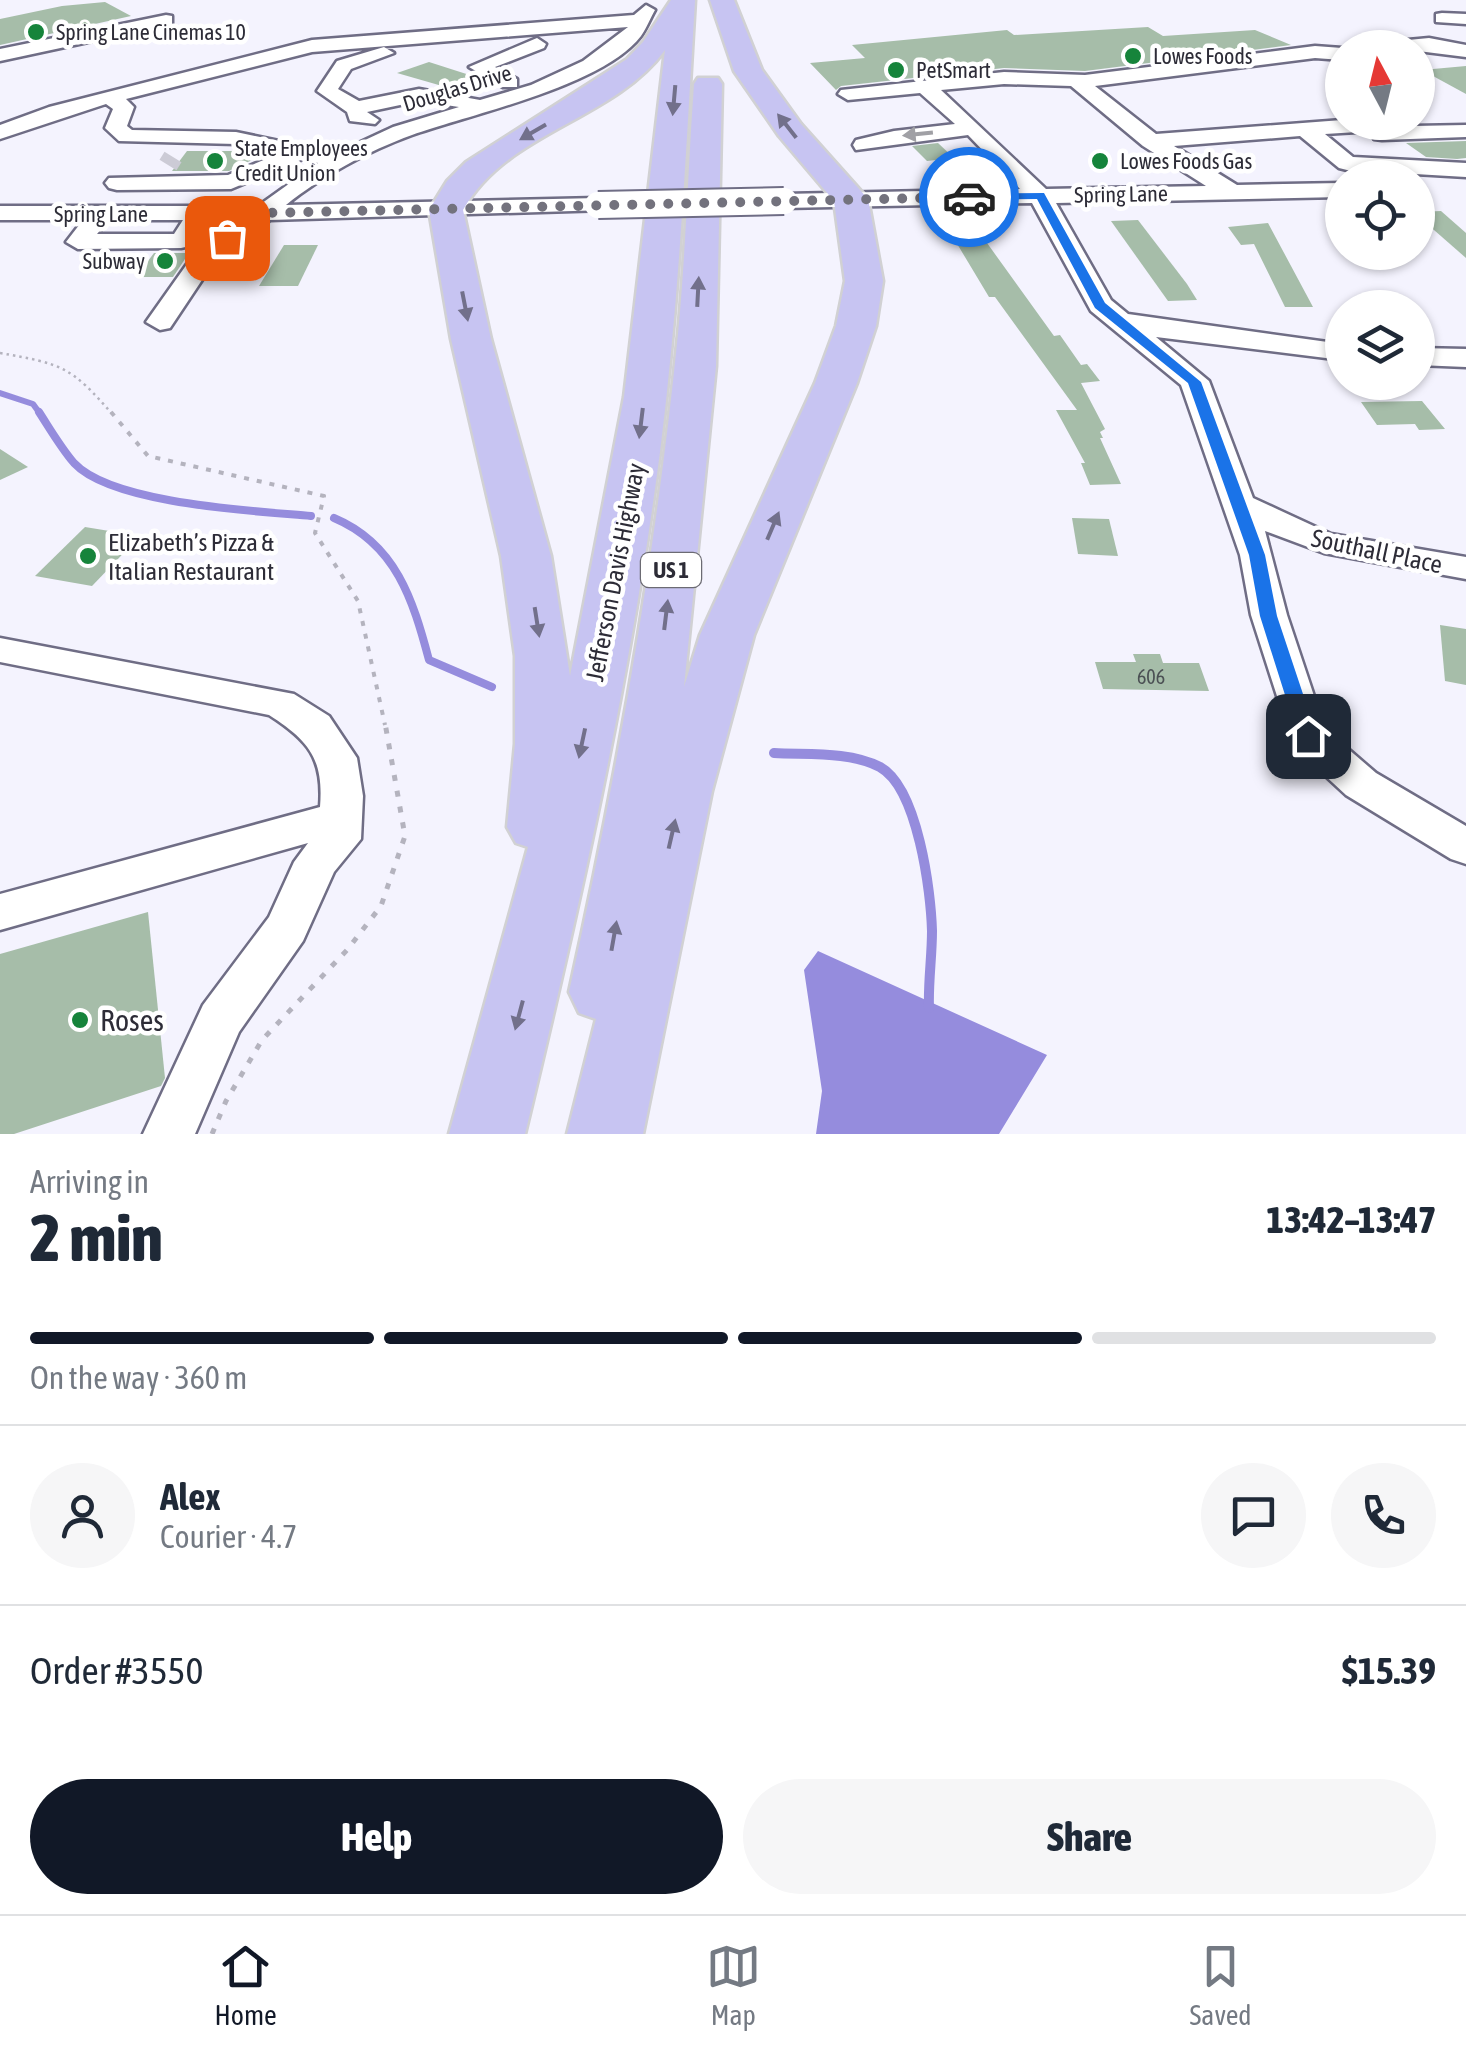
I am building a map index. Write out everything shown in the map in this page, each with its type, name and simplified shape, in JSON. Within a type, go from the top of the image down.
[{"type":"highway","points":[[544,921],[537,814],[544,744],[542,656],[526,556],[471,339],[446,210],[454,190],[476,169],[628,73],[652,49],[672,12],[682,4],[726,19],[748,71],[790,130],[851,199],[864,281],[856,326],[836,383],[726,635],[682,792],[605,1134]]},
{"type":"highway","name":"Jefferson Davis Highway","points":[[488,1134],[544,921],[596,676],[637,454],[682,4]]},
{"type":"highway","name":"Jefferson Davis Highway","points":[[573,1134],[611,952],[664,630],[695,362],[682,4]]},
{"type":"street","name":"Douglas Drive","points":[[160,322],[213,245],[240,235],[280,198],[337,160],[401,132],[482,107],[520,87],[614,50],[682,4]]},
{"type":"street","points":[[0,133],[56,111],[312,46],[682,4]]},
{"type":"street","points":[[1442,18],[1466,19]]},
{"type":"street","points":[[0,56],[166,20]]},
{"type":"street","points":[[520,87],[479,67],[537,44]]},
{"type":"street","points":[[482,107],[419,92],[386,98],[358,109],[327,90],[344,65],[396,50],[564,44],[564,51],[513,76],[520,87]]},
{"type":"street","points":[[1435,51],[1465,50]]},
{"type":"street","points":[[848,94],[1004,78],[1074,80],[1325,53]]},
{"type":"street","points":[[1074,80],[1151,142],[1232,192]]},
{"type":"street","points":[[925,87],[973,128],[1040,196],[1100,305],[1194,382],[1257,555],[1268,616],[1308,736],[1360,784],[1466,847]]},
{"type":"street","points":[[109,97],[124,107],[116,128],[120,132],[155,138],[236,138],[337,160]]},
{"type":"street","points":[[864,145],[894,137],[973,128]]},
{"type":"street","points":[[1307,130],[1344,160]]},
{"type":"street","points":[[1151,142],[1325,131]]},
{"type":"street","points":[[1435,132],[1466,131]]},
{"type":"street","points":[[155,138],[116,183],[78,242],[181,241],[200,214]]},
{"type":"street","points":[[165,168],[188,138]]},
{"type":"street","points":[[1357,140],[1383,160]]},
{"type":"street","points":[[1391,140],[1409,160]]},
{"type":"street","points":[[116,183],[165,168],[230,182],[301,152]]},
{"type":"street","points":[[1307,162],[1325,162]]},
{"type":"street","points":[[1435,180],[1465,184]]},
{"type":"street","name":"Spring Lane","points":[[0,213],[49,213],[36,230],[93,220],[200,214],[1325,190]]},
{"type":"street","points":[[1119,320],[1169,332],[1325,350]]},
{"type":"street","points":[[1435,357],[1466,358]]},
{"type":"street","name":"Southall Place","points":[[1236,502],[1292,532],[1324,543],[1466,568]]},
{"type":"street","points":[[0,650],[280,704],[299,714],[328,740],[337,758],[342,817],[339,839],[316,862],[287,928],[220,1020],[170,1134]]},
{"type":"street","points":[[0,912],[342,817]]},
{"type":"shaded area","points":[[818,951],[1047,1055],[999,1134],[816,1134],[822,1091],[804,970]]},
{"type":"building","name":"Spring Lane Cinemas 10","points":[[105,2],[131,16],[0,45],[0,19]]},
{"type":"building","points":[[1148,27],[1163,36],[1255,30],[1291,45],[1085,71],[1004,68],[841,86],[836,90],[810,63],[865,58],[852,45],[1007,30],[1014,35]]},
{"type":"building","points":[[429,62],[493,86],[470,94],[397,73]]},
{"type":"building","points":[[1466,66],[1466,94],[1435,77],[1435,69]]},
{"type":"building","points":[[1466,141],[1466,158],[1457,159],[1426,157],[1406,143]]},
{"type":"building","points":[[938,143],[954,158],[927,161],[912,146]]},
{"type":"building","name":"State Employees Credit Union","points":[[187,151],[256,153],[250,161],[229,171],[172,171]]},
{"type":"building","points":[[1435,211],[1441,211],[1466,233],[1466,258],[1435,231]]},
{"type":"building","points":[[1138,220],[1197,300],[1168,301],[1111,221]]},
{"type":"building","points":[[1268,223],[1313,307],[1285,307],[1254,244],[1241,245],[1228,227]]},
{"type":"building","points":[[982,236],[1054,336],[1060,335],[1081,365],[1087,364],[1100,381],[1081,383],[1105,429],[1100,438],[1121,484],[1090,485],[1081,463],[1085,463],[1056,410],[1077,410],[995,297],[989,297],[956,242]]},
{"type":"building","points":[[284,245],[318,245],[298,286],[259,286]]},
{"type":"building","name":"Subway","points":[[154,253],[189,253],[173,277],[136,277]]},
{"type":"building","points":[[1422,401],[1445,429],[1419,430],[1415,424],[1377,425],[1361,402]]},
{"type":"building","points":[[0,449],[28,467],[0,480]]},
{"type":"building","points":[[1072,518],[1109,519],[1118,556],[1078,554]]},
{"type":"building","name":"Elizabeth’s Pizza & Italian Restaurant","points":[[85,527],[140,536],[92,586],[35,576]]},
{"type":"building","points":[[1440,625],[1466,629],[1466,685],[1445,681]]},
{"type":"building","points":[[1133,654],[1160,654],[1163,663],[1199,663],[1209,691],[1103,689],[1095,662],[1136,662]]},
{"type":"building","name":"Roses","points":[[148,912],[165,1078],[161,1086],[14,1134],[0,1134],[0,954]]},
{"type":"waterway","points":[[0,393],[33,404],[40,414]]},
{"type":"waterway","points":[[40,414],[74,463],[93,477],[119,488],[186,503],[311,516]]},
{"type":"waterway","points":[[334,518],[373,543],[399,576],[429,660],[492,687]]},
{"type":"waterway","points":[[774,753],[828,755],[868,762],[893,778],[904,796],[920,842],[929,892],[929,1008]]},
{"type":"tunnel","points":[[168,165],[173,157]]},
{"type":"way so far","points":[[227,238],[240,235],[265,213],[969,197]]},
{"type":"place","name":"Spring Lane Cinemas 10","points":[[36,32]]},
{"type":"place","name":"Lowes Foods","points":[[1133,56]]},
{"type":"place","name":"PetSmart","points":[[896,70]]},
{"type":"place","name":"State Employees Credit Union","points":[[215,161]]},
{"type":"place","name":"Lowes Foods Gas","points":[[1100,161]]},
{"type":"place","name":"Subway","points":[[165,261]]},
{"type":"place","name":"Elizabeth’s Pizza & Italian Restaurant","points":[[88,556]]},
{"type":"place","name":"Roses","points":[[80,1020]]},
{"type":"route","points":[[969,197],[1040,196],[1100,305],[1194,382],[1257,555],[1268,616],[1308,736]]}]
